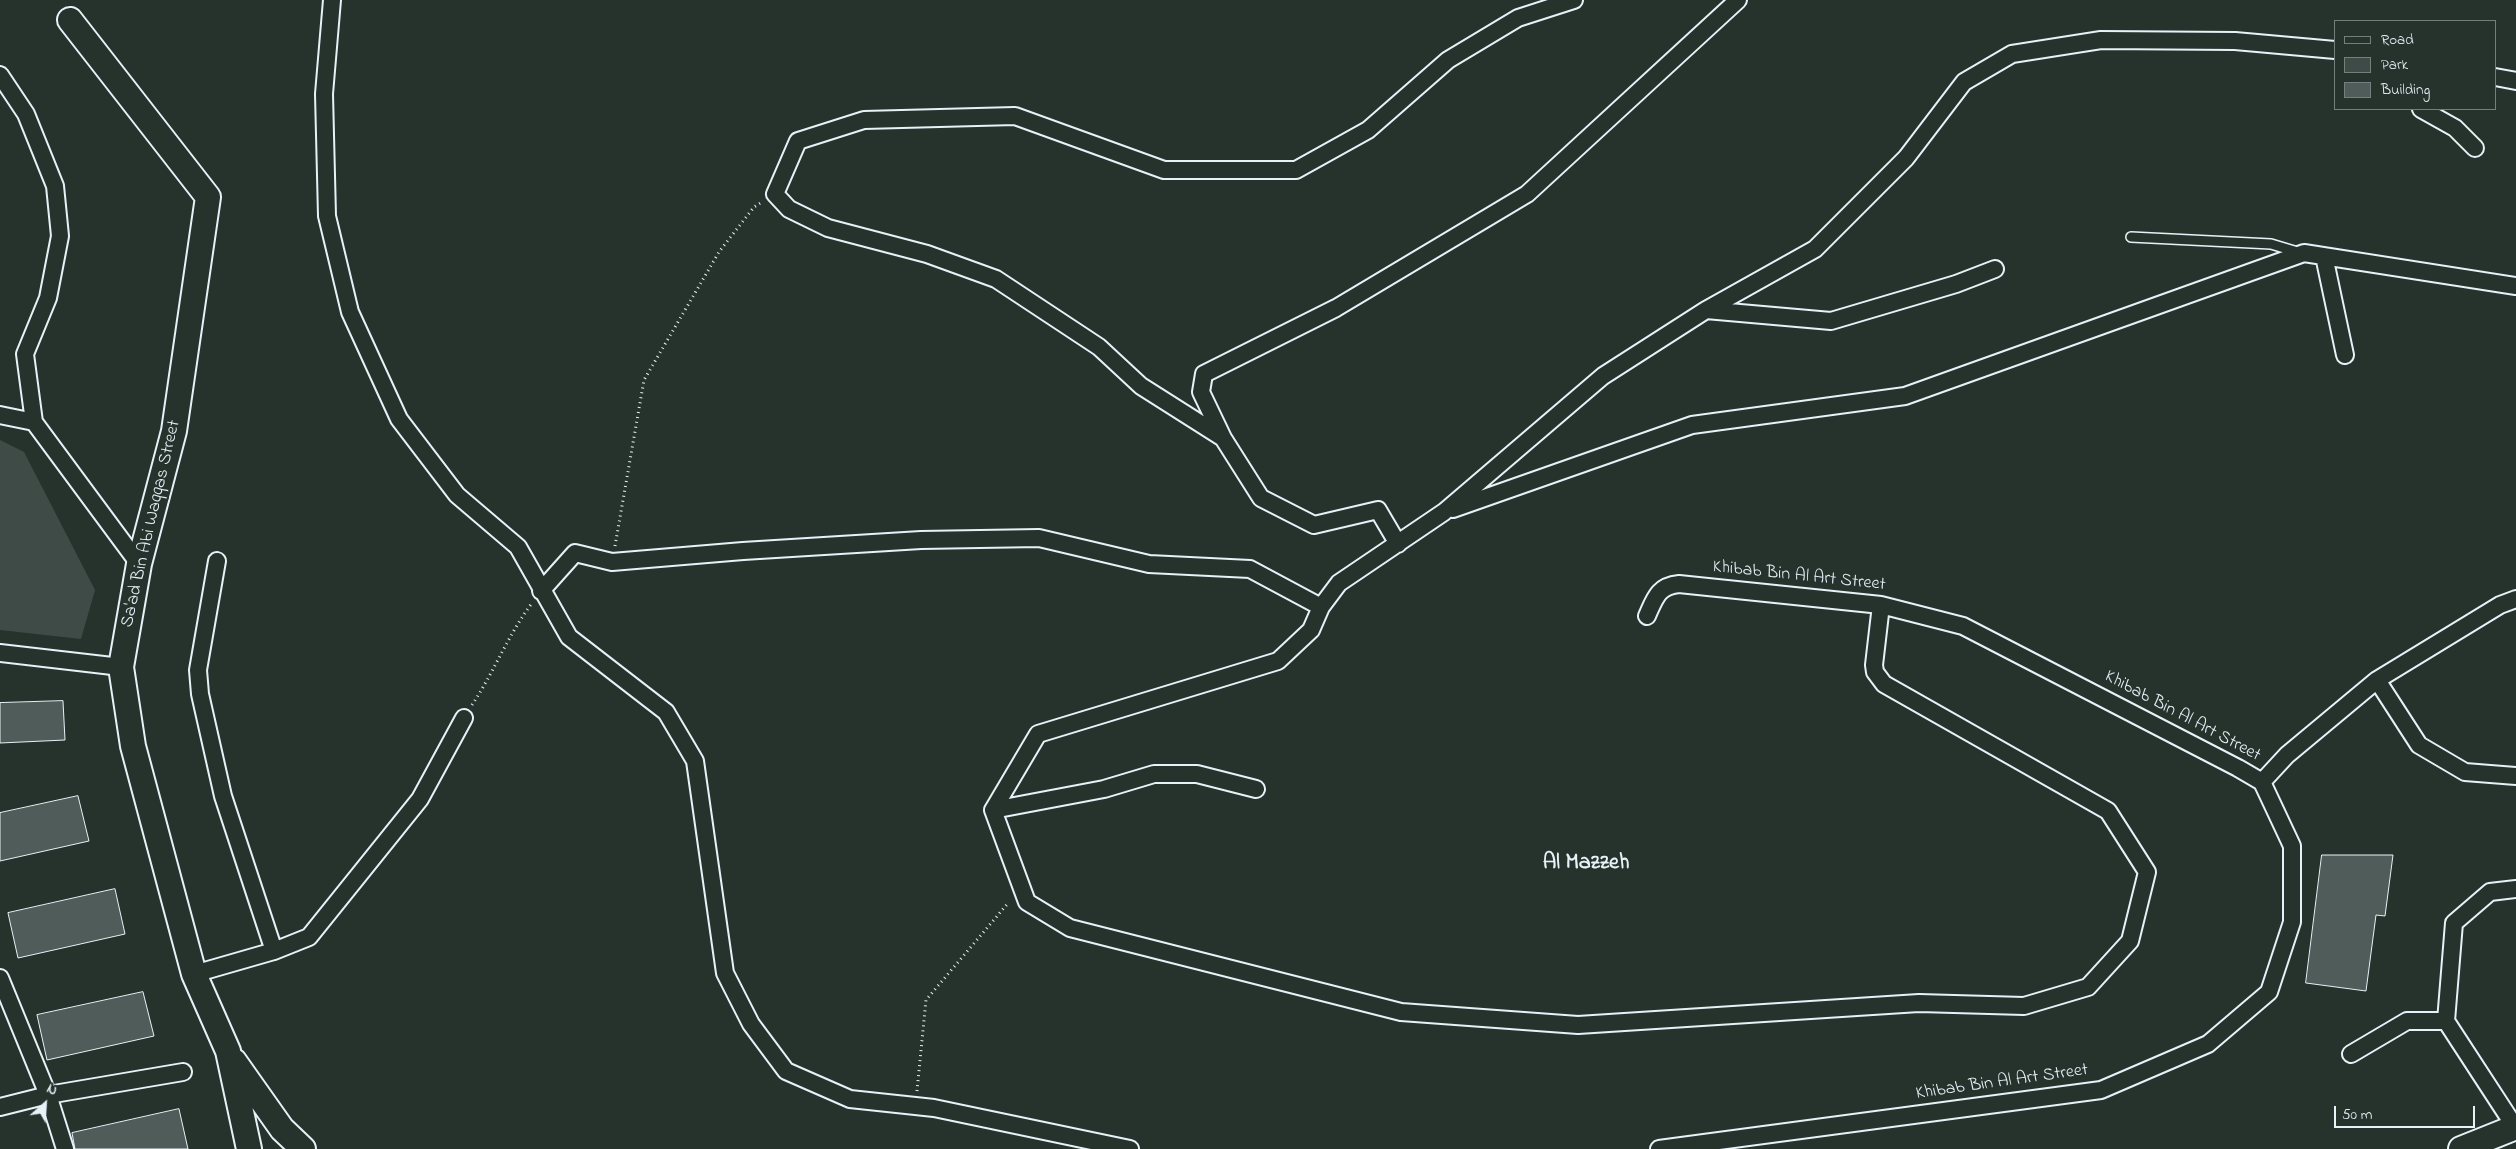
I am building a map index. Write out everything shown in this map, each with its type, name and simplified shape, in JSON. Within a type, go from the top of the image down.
[{"type":"street","points":[[332,0],[324,94],[327,216],[350,312],[399,419],[458,495],[518,547],[569,637],[666,712],[695,761],[725,974],[751,1024],[786,1071],[850,1099],[915,1106],[1130,1149]]},
{"type":"street","points":[[1223,438],[1141,386],[1099,347],[996,278],[927,254],[828,228],[789,209],[775,194],[798,141],[864,120],[1014,116],[1164,170],[1296,170],[1368,130],[1455,55],[1518,18],[1574,0]]},
{"type":"street","points":[[1398,544],[1378,510],[1314,525],[1261,498],[1223,438],[1201,392],[1204,374],[1336,308],[1527,194],[1716,17],[1738,0]]},
{"type":"street","name":"Sa'ad Bin Abi Waqqas Street","points":[[70,20],[208,197],[174,432],[139,564],[121,667],[133,746],[194,974],[228,1051],[249,1149]]},
{"type":"street","points":[[993,810],[1038,734],[1278,661],[1311,630],[1320,607],[1339,583],[1444,512],[1604,376],[1706,310],[1815,248],[1906,158],[1964,82],[2012,54],[2101,40],[2235,41],[2334,50]]},
{"type":"street","points":[[0,74],[26,114],[55,186],[60,236],[48,298],[25,354],[34,422],[139,564]]},
{"type":"street","points":[[2496,77],[2516,81]]},
{"type":"street","points":[[2423,110],[2455,128],[2475,148]]},
{"type":"street","points":[[1444,512],[1692,425],[1905,396],[2304,253],[2512,284]]},
{"type":"street","points":[[2324,256],[2345,354]]},
{"type":"street","points":[[1706,310],[1831,321],[1956,284],[1995,269]]},
{"type":"street","points":[[0,415],[34,422]]},
{"type":"street","points":[[542,591],[575,553],[612,562],[743,551],[911,541],[1039,538],[1149,564],[1250,569],[1320,607]]},
{"type":"street","points":[[217,561],[198,670],[200,694],[223,796],[274,951]]},
{"type":"street","name":"Khibab Bin Al Art Street","points":[[1647,616],[1658,592],[1663,587],[1680,584],[1882,605],[1963,626],[2262,782],[2292,846],[2292,922],[2269,992],[2208,1044],[2102,1090],[1659,1149]]},
{"type":"street","points":[[2262,782],[2287,755],[2377,680],[2500,605],[2516,599]]},
{"type":"street","points":[[993,810],[1027,902],[1070,928],[1401,1012],[1578,1025],[1919,1003],[2024,1006],[2088,986],[2130,941],[2147,872],[2108,811],[1884,684],[1875,672],[1874,665],[1882,605]]},
{"type":"street","points":[[0,653],[121,667]]},
{"type":"street","points":[[2377,680],[2419,745],[2464,772],[2516,776]]},
{"type":"street","points":[[194,974],[274,951],[309,937],[420,799],[464,718]]},
{"type":"street","points":[[993,810],[1104,789],[1154,774],[1197,774],[1256,789]]},
{"type":"street","points":[[2461,1149],[2516,1127],[2446,1021],[2454,923],[2490,892],[2516,889]]},
{"type":"street","points":[[0,978],[48,1095],[65,1149]]},
{"type":"street","points":[[2351,1054],[2407,1020],[2446,1021]]},
{"type":"street","points":[[228,1051],[282,1128],[303,1149]]},
{"type":"street","points":[[0,1107],[48,1095],[184,1072]]},
{"type":"lane","points":[[2131,237],[2271,244],[2304,253]]},
{"type":"path","points":[[612,562],[644,380],[719,252],[754,206],[775,194]]},
{"type":"path","points":[[464,718],[487,682],[514,627],[542,591]]},
{"type":"path","points":[[915,1106],[926,1000],[1022,887]]},
{"type":"green space","points":[[0,440],[24,452],[95,590],[81,639],[0,630]]},
{"type":"building","points":[[63,701],[65,740],[0,743],[0,703]]},
{"type":"building","points":[[78,796],[89,841],[0,861],[0,813]]},
{"type":"building","points":[[2322,855],[2393,855],[2385,916],[2376,915],[2366,991],[2306,983]]},
{"type":"building","points":[[115,889],[125,934],[18,958],[8,913]]},
{"type":"building","points":[[143,992],[154,1036],[47,1060],[37,1015]]},
{"type":"building","points":[[179,1109],[188,1149],[75,1149],[72,1133]]},
{"type":"district","name":"Al Mazzeh","points":[[1586,864]]}]
